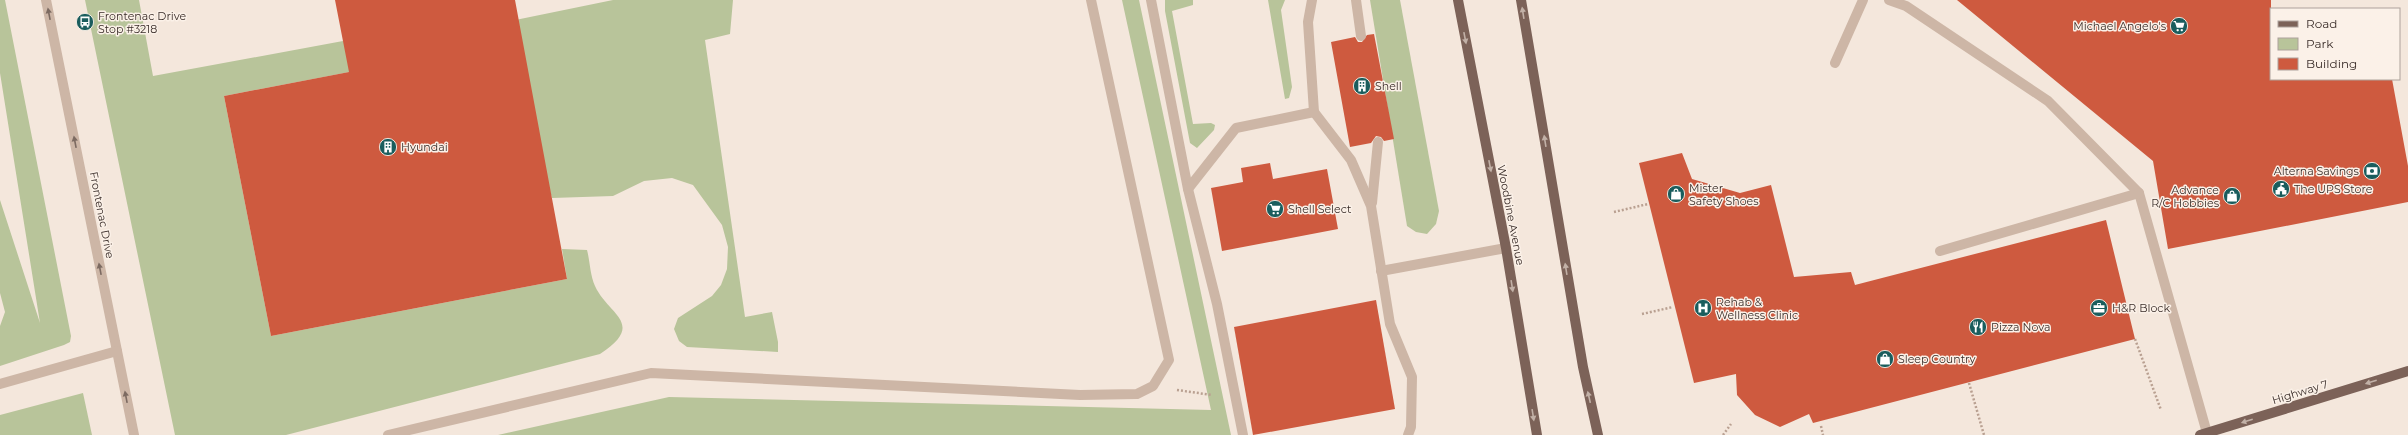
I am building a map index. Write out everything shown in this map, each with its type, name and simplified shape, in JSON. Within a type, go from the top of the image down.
[{"type":"main road","name":"Woodbine Avenue","points":[[1458,0],[1506,248],[1537,435]]},
{"type":"main road","points":[[1521,0],[1583,368],[1598,435]]},
{"type":"main road","name":"Highway 7","points":[[2204,434],[2408,371]]},
{"type":"street","name":"Frontenac Drive","points":[[46,0],[134,435]]},
{"type":"street","points":[[388,435],[651,373],[1080,395],[1137,394],[1153,386],[1169,360],[1091,0]]},
{"type":"street","points":[[1151,0],[1188,189],[1217,304],[1243,435]]},
{"type":"street","points":[[1312,0],[1308,22],[1314,112],[1351,160],[1371,206],[1390,324],[1412,377],[1411,427],[1408,435]]},
{"type":"street","points":[[1356,0],[1361,36]]},
{"type":"street","points":[[1835,63],[1863,0]]},
{"type":"street","points":[[1889,0],[1906,6],[2048,101],[2139,193],[2204,434]]},
{"type":"street","points":[[1188,189],[1236,128],[1314,112]]},
{"type":"street","points":[[1371,206],[1378,142]]},
{"type":"street","points":[[1940,251],[2139,193]]},
{"type":"street","points":[[1381,271],[1506,248]]},
{"type":"street","points":[[0,384],[117,351]]},
{"type":"path","points":[[1614,212],[1648,204]]},
{"type":"path","points":[[1642,314],[1673,307]]},
{"type":"path","points":[[2135,339],[2161,410]]},
{"type":"path","points":[[1969,383],[1984,435]]},
{"type":"path","points":[[1153,386],[1236,398]]},
{"type":"path","points":[[1723,435],[1731,424]]},
{"type":"path","points":[[1821,426],[1823,435]]},
{"type":"green space","points":[[0,0],[5,0],[71,336],[70,342],[64,345],[0,366],[0,326],[5,312],[0,293],[0,200],[40,323],[0,73]]},
{"type":"green space","points":[[85,0],[139,0],[153,76],[343,41],[365,69],[224,96],[271,336],[567,279],[562,249],[587,250],[595,286],[601,296],[620,319],[622,327],[621,334],[614,343],[600,354],[286,435],[175,435]]},
{"type":"green space","points":[[613,0],[733,0],[730,34],[705,40],[745,317],[772,312],[778,342],[778,352],[687,347],[679,341],[674,329],[678,318],[712,296],[721,285],[727,269],[728,247],[722,225],[693,185],[672,178],[644,181],[613,196],[552,198],[501,23]]},
{"type":"green space","points":[[1122,0],[1139,0],[1231,435],[498,435],[669,397],[1211,410]]},
{"type":"green space","points":[[1165,0],[1193,0],[1193,5],[1172,11],[1193,124],[1211,123],[1215,125],[1214,130],[1197,148],[1190,143],[1165,11]]},
{"type":"green space","points":[[1268,0],[1285,0],[1281,10],[1292,87],[1289,98],[1285,99]]},
{"type":"green space","points":[[1370,0],[1400,0],[1439,211],[1436,224],[1427,234],[1416,232],[1407,226]]},
{"type":"green space","points":[[83,393],[92,435],[0,435],[0,415]]},
{"type":"building","name":"Hyundai","points":[[335,0],[515,0],[567,279],[271,336],[224,96],[349,72]]},
{"type":"building","points":[[1957,0],[2271,0],[2270,80],[2392,80],[2408,166],[2408,202],[2168,249],[2153,161]]},
{"type":"building","name":"Shell","points":[[1374,34],[1394,139],[1384,141],[1381,137],[1376,136],[1371,143],[1350,147],[1331,42],[1355,37],[1358,42],[1362,42],[1367,35]]},
{"type":"building","points":[[1682,153],[1692,179],[1740,193],[1771,185],[1794,277],[1851,272],[1855,285],[2106,220],[2135,339],[1813,423],[1809,414],[1780,427],[1755,415],[1737,395],[1736,374],[1694,383],[1639,163]]},
{"type":"building","name":"Shell Select","points":[[1270,163],[1273,179],[1327,169],[1338,229],[1222,251],[1211,188],[1243,182],[1241,168]]},
{"type":"building","points":[[1376,300],[1395,409],[1253,435],[1234,327]]},
{"type":"place","name":"Frontenac Drive Stop #3218","points":[[85,22]]},
{"type":"place","name":"Michael Angelo's","points":[[2179,26]]},
{"type":"place","name":"Shell","points":[[1362,86]]},
{"type":"place","name":"Hyundai","points":[[388,147]]},
{"type":"place","name":"Alterna Savings","points":[[2372,171]]},
{"type":"place","name":"The UPS Store","points":[[2281,189]]},
{"type":"place","name":"Mister Safety Shoes","points":[[1676,194]]},
{"type":"place","name":"Advance R/C Hobbies","points":[[2232,196]]},
{"type":"place","name":"Shell Select","points":[[1275,209]]},
{"type":"place","name":"Rehab & Wellness Clinic","points":[[1703,308]]},
{"type":"place","name":"H&R Block","points":[[2099,308]]},
{"type":"place","name":"Pizza Nova","points":[[1978,327]]},
{"type":"place","name":"Sleep Country","points":[[1885,359]]}]
